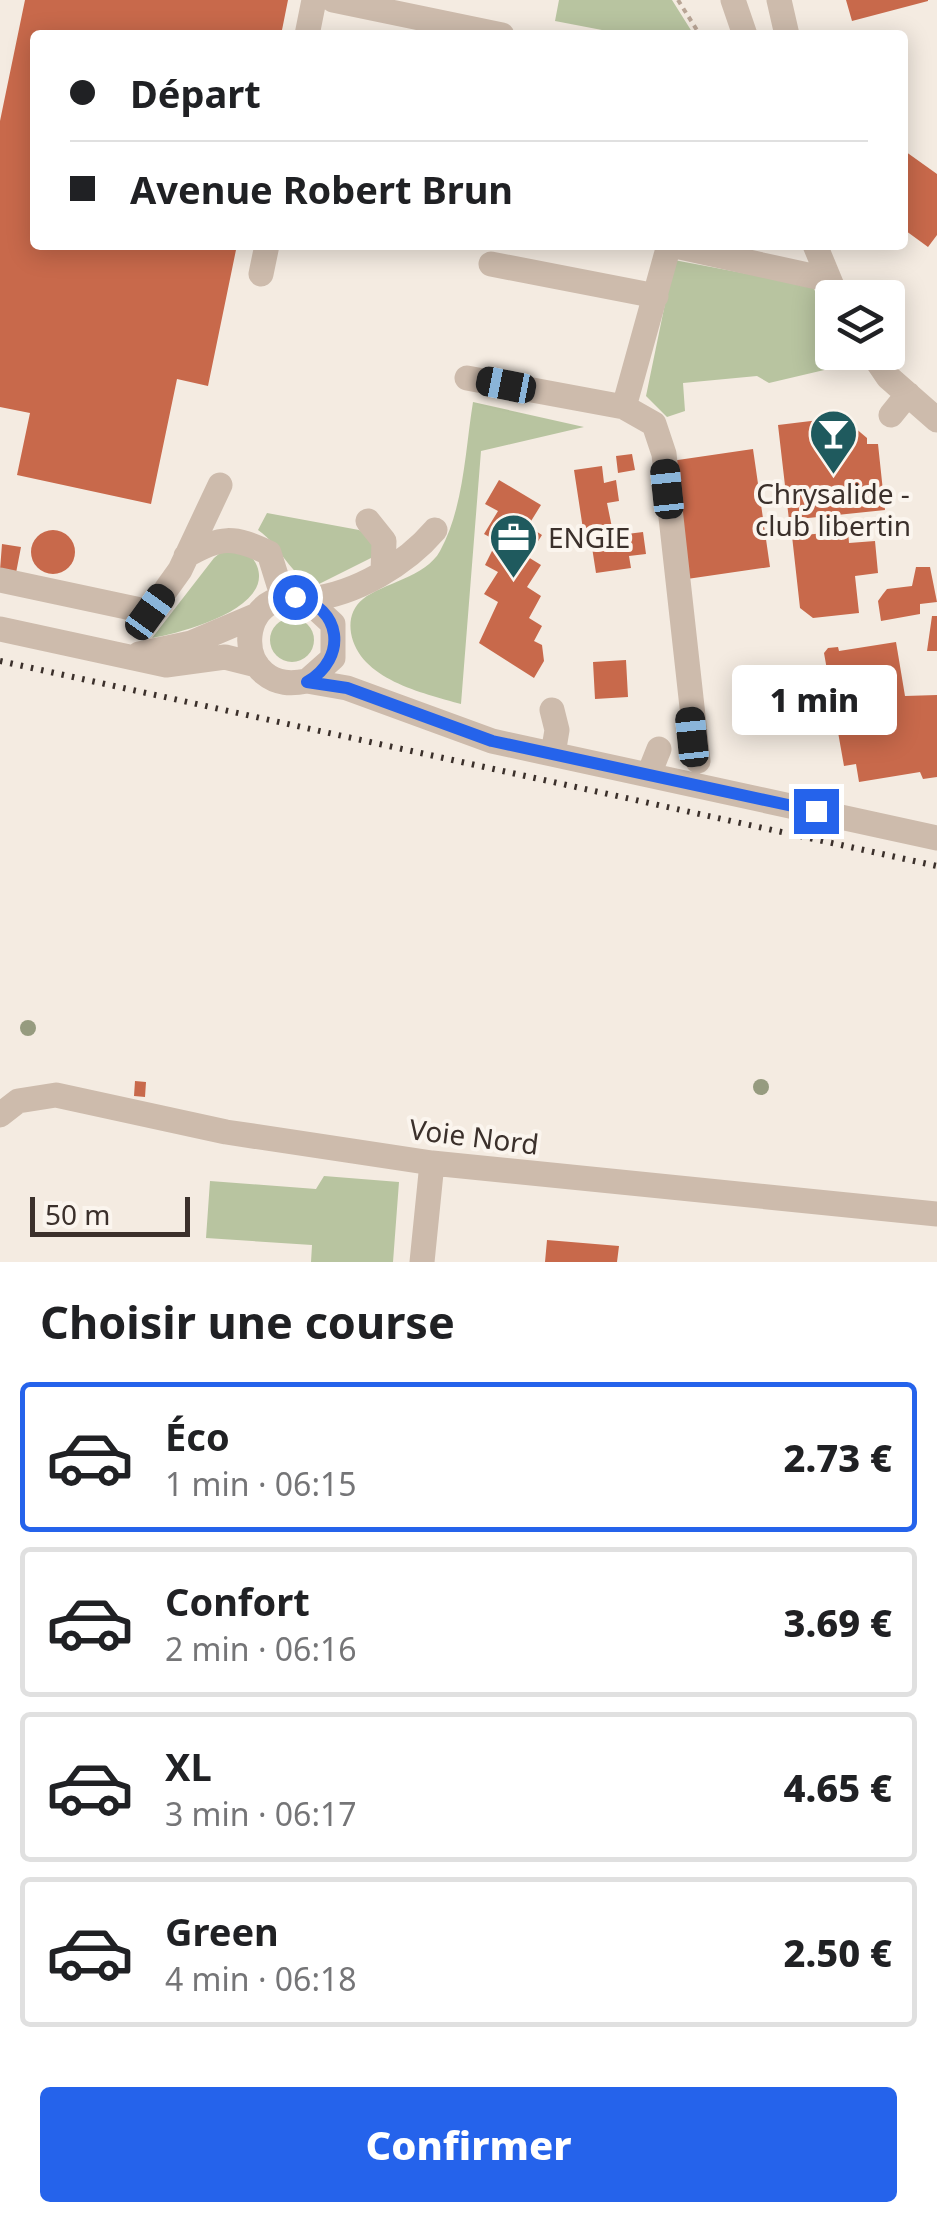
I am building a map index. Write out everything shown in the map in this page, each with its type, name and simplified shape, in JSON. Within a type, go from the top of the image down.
[{"type":"street","points":[[309,30],[314,0]]},
{"type":"street","points":[[334,0],[478,30]]},
{"type":"street","points":[[733,0],[743,30]]},
{"type":"street","points":[[780,0],[787,30]]},
{"type":"street","points":[[261,274],[265,250]]},
{"type":"street","points":[[624,407],[669,250]]},
{"type":"street","points":[[689,250],[815,283]]},
{"type":"street","points":[[817,250],[829,280]]},
{"type":"street","points":[[492,264],[656,296]]},
{"type":"street","points":[[889,370],[937,420]]},
{"type":"street","points":[[467,378],[624,407],[654,424],[664,454],[702,767]]},
{"type":"street","points":[[891,415],[904,385]]},
{"type":"street","points":[[0,580],[150,612],[186,556],[220,486]]},
{"type":"street","points":[[368,521],[384,541],[383,572]]},
{"type":"street","points":[[127,657],[191,643],[295,599],[355,586],[419,548],[435,530]]},
{"type":"street","points":[[186,556],[202,546],[237,538],[269,553],[295,599],[334,635],[359,678],[396,707]]},
{"type":"street","points":[[307,682],[326,668],[334,635],[355,586]]},
{"type":"street","points":[[257,615],[249,640],[257,666]]},
{"type":"street","points":[[0,629],[166,666],[226,656],[257,666],[279,682],[347,688],[439,725],[559,728],[649,774],[702,767],[783,796],[886,816],[937,838]]},
{"type":"street","points":[[649,774],[659,749]]},
{"type":"street","name":"Voie Nord","points":[[5,1110],[28,1098],[56,1095],[226,1132],[432,1163],[937,1214]]},
{"type":"street","points":[[422,1262],[432,1163]]},
{"type":"path","points":[[678,0],[697,30]]},
{"type":"green space","points":[[559,0],[672,0],[691,30],[602,30],[555,21]]},
{"type":"green space","points":[[674,260],[812,286],[815,370],[824,370],[769,383],[757,376],[683,383],[685,411],[667,417],[646,396]]},
{"type":"green space","points":[[473,402],[584,427],[481,451],[461,704],[411,689],[379,673],[356,649],[350,623],[363,599],[425,567],[440,551],[459,497]]},
{"type":"green space","points":[[267,513],[359,530],[370,537],[375,556],[317,585],[299,575],[258,530]]},
{"type":"green space","points":[[226,548],[245,552],[255,561],[259,581],[252,595],[221,616],[152,638],[214,558]]},
{"type":"green space","points":[[292,618],[307,625],[314,640],[307,655],[292,662],[277,655],[270,640],[277,625]]},
{"type":"green space","points":[[324,1176],[399,1182],[393,1262],[311,1262],[312,1245],[206,1238],[210,1181],[316,1189]]},
{"type":"building","points":[[25,0],[288,0],[282,30],[30,30],[30,250],[236,250],[208,386],[177,379],[151,504],[17,475],[30,413],[0,407],[0,121]]},
{"type":"building","points":[[846,0],[928,0],[928,1],[852,21]]},
{"type":"building","points":[[908,153],[937,174],[937,235],[928,247],[908,232]]},
{"type":"building","name":"Chrysalide - club libertin","points":[[844,417],[845,428],[854,427],[867,438],[867,444],[878,444],[885,510],[789,520],[778,425]]},
{"type":"building","points":[[753,449],[770,567],[687,579],[671,461]]},
{"type":"building","points":[[632,454],[635,470],[618,473],[616,456]]},
{"type":"building","points":[[602,466],[604,483],[616,480],[619,501],[607,503],[617,552],[629,550],[627,534],[643,532],[646,554],[629,556],[631,568],[596,573],[591,541],[585,542],[574,470]]},
{"type":"building","points":[[499,480],[541,505],[528,526],[542,535],[528,557],[541,565],[527,587],[541,596],[529,618],[542,626],[534,641],[542,645],[544,661],[534,678],[479,643],[498,602],[484,594],[498,572],[485,565],[497,541],[484,534],[498,511],[485,504]]},
{"type":"building","points":[[53,530],[69,536],[75,552],[69,568],[53,574],[37,568],[31,552],[37,536]]},
{"type":"building","points":[[848,531],[849,543],[875,541],[878,573],[855,576],[859,613],[813,618],[800,608],[792,536]]},
{"type":"building","points":[[2,544],[21,547],[16,573],[0,570]]},
{"type":"building","points":[[916,567],[930,567],[937,602],[920,604],[920,614],[881,621],[878,601],[887,589],[912,586]]},
{"type":"building","points":[[932,616],[937,616],[937,651],[927,651]]},
{"type":"building","points":[[896,642],[905,696],[937,695],[937,777],[923,779],[920,772],[859,782],[856,764],[844,766],[824,653],[828,648],[838,647],[839,651]]},
{"type":"building","points":[[626,660],[628,697],[595,699],[593,662]]},
{"type":"building","points":[[135,1081],[146,1082],[145,1097],[134,1096]]},
{"type":"building","points":[[547,1240],[619,1246],[617,1262],[545,1262]]},
{"type":"railway","points":[[0,661],[937,866]]},
{"type":"place","name":"Chrysalide - club libertin","points":[[833,476]]},
{"type":"place","name":"ENGIE","points":[[513,580]]},
{"type":"route","points":[[295,597],[318,605],[327,614],[336,635],[333,658],[318,676],[307,682],[347,688],[439,725],[492,741],[816,811]]}]
